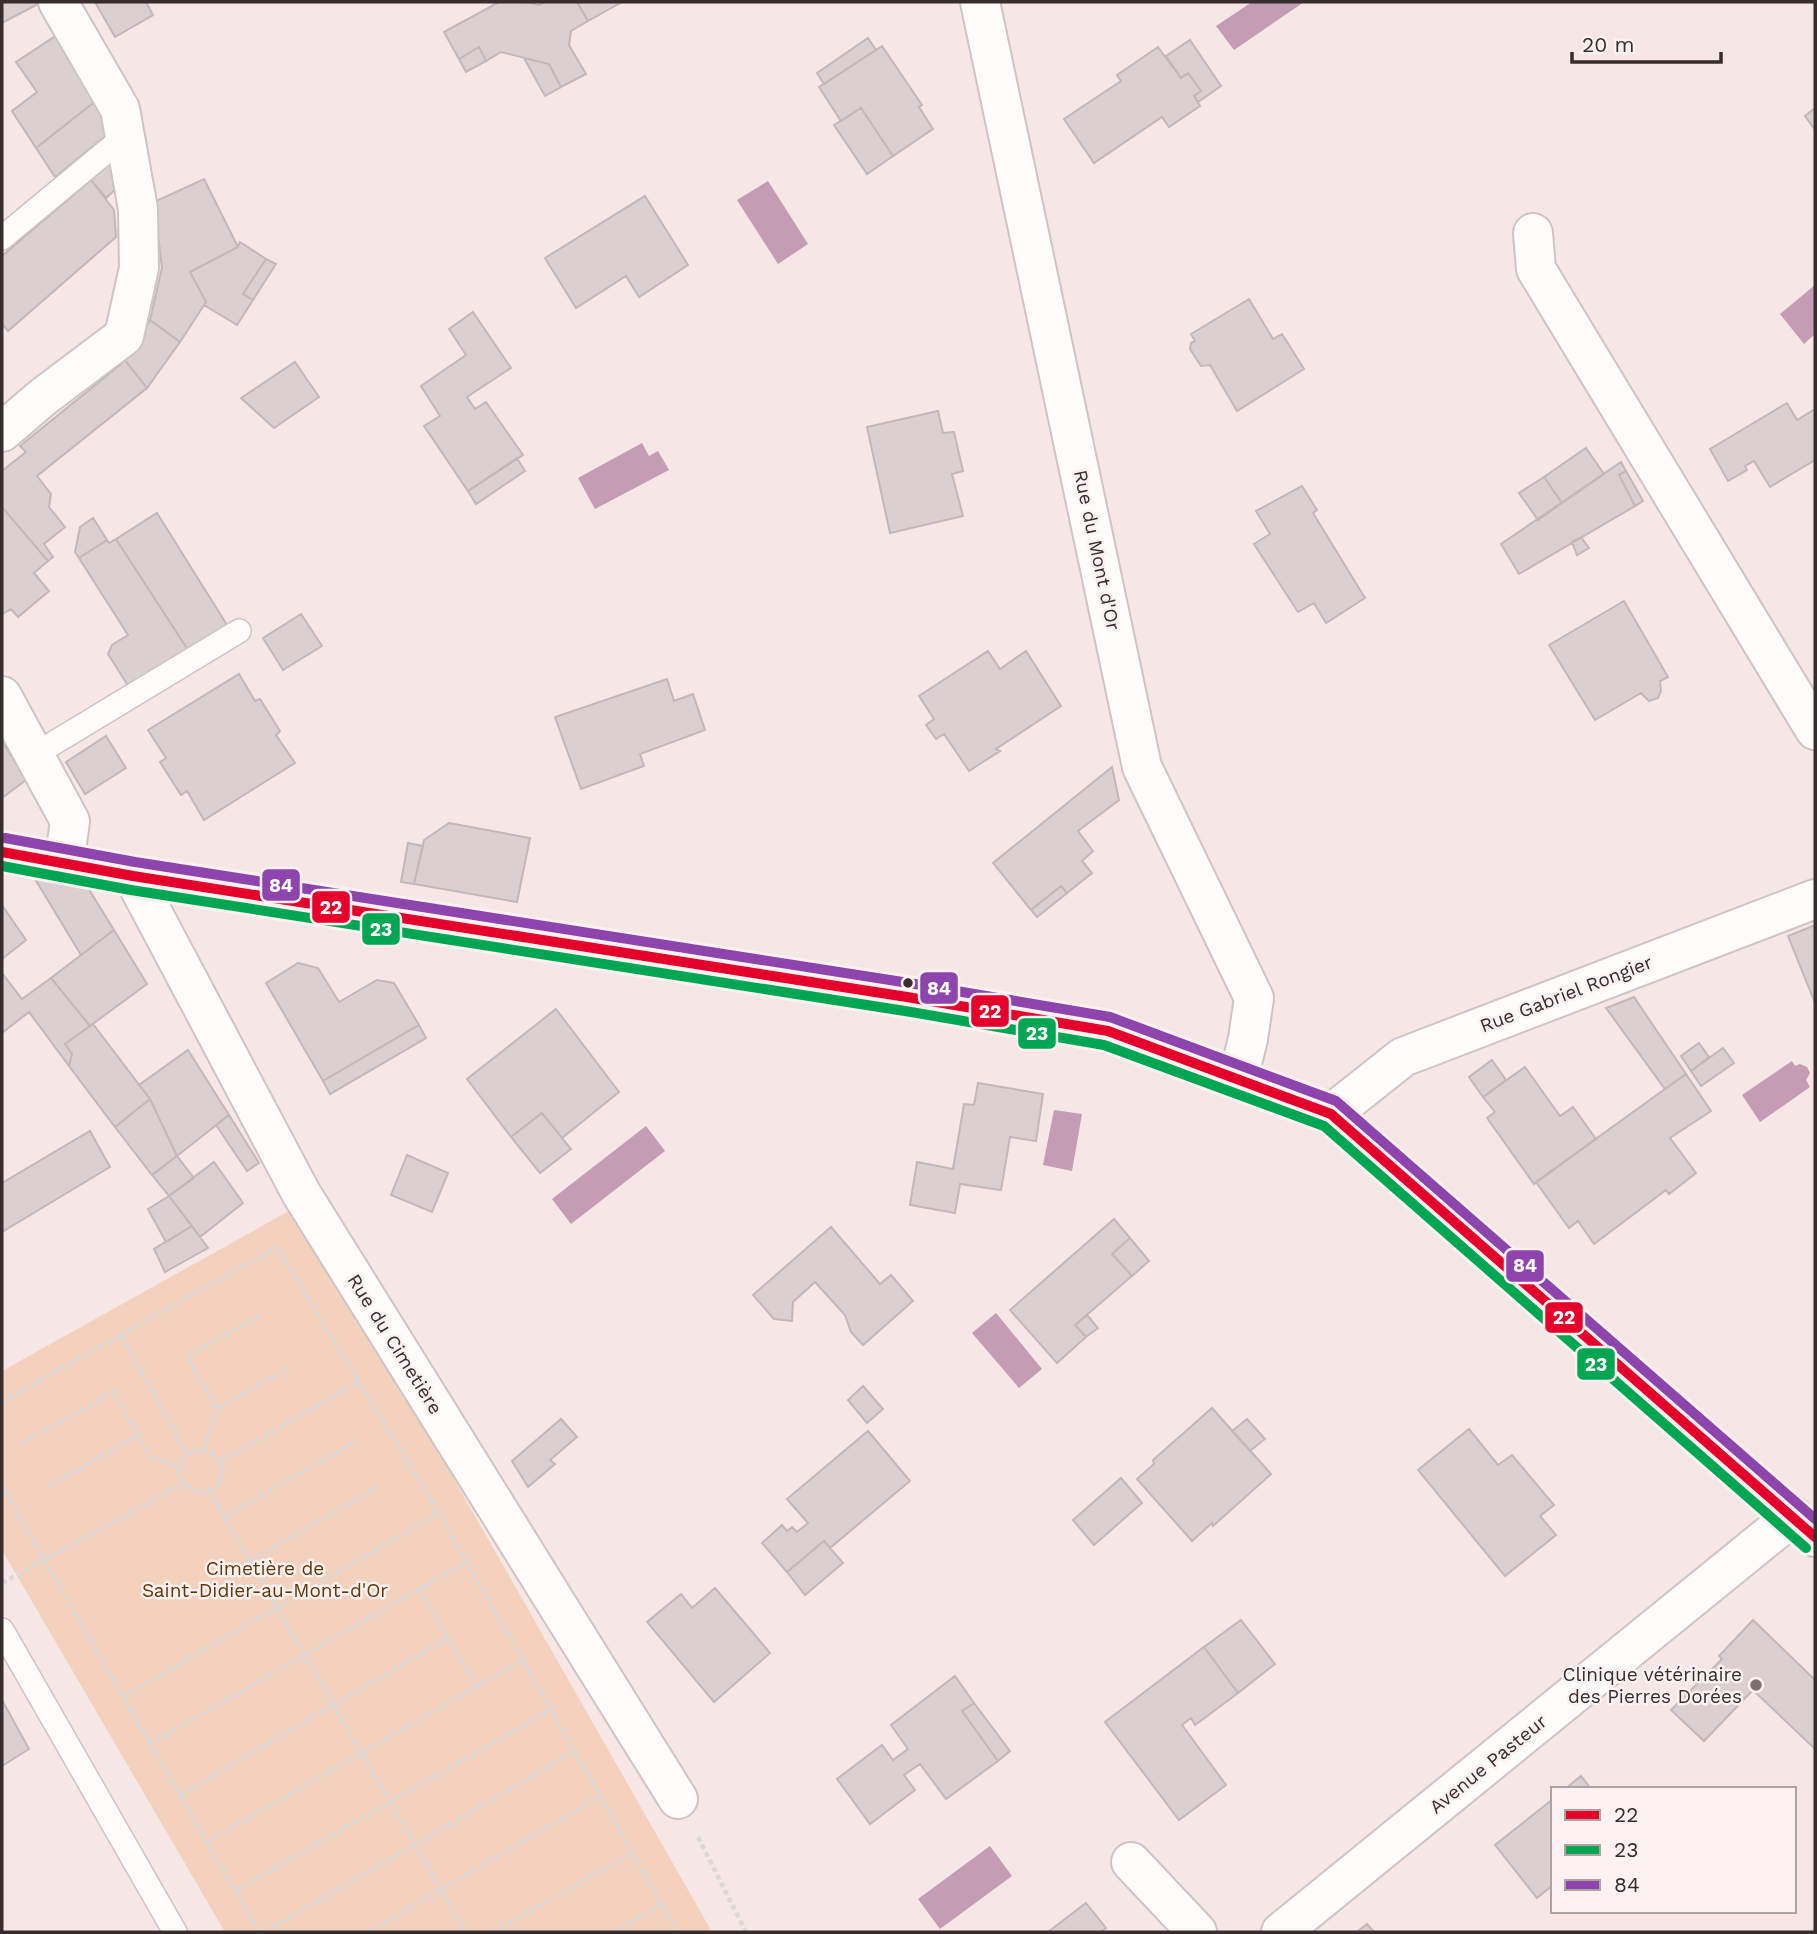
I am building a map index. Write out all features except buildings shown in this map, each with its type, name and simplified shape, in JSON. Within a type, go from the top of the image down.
[{"type":"street","points":[[2,432],[43,397],[124,336],[139,268],[138,209],[120,108],[58,2]]},
{"type":"street","name":"Rue du Mont d'Or","points":[[980,2],[1142,766],[1254,998],[1238,1079]]},
{"type":"street","points":[[1533,233],[1536,269],[1815,730]]},
{"type":"street","points":[[2,696],[70,821],[64,864]]},
{"type":"street","name":"Avenue Pasteur","points":[[2,852],[133,876],[1108,1031],[1238,1079],[1331,1114],[1804,1526],[1280,1932]]},
{"type":"street","name":"Rue du Cimetière","points":[[133,876],[302,1193],[678,1799]]},
{"type":"street","name":"Rue Gabriel Rongier","points":[[1331,1114],[1403,1057],[1815,899]]},
{"type":"street","points":[[1131,1862],[1197,1932]]},
{"type":"lane","points":[[2,238],[125,136]]},
{"type":"lane","points":[[34,755],[239,631]]},
{"type":"lane","points":[[2,1630],[175,1932]]},
{"type":"path","points":[[2,1402],[277,1247],[439,1513],[678,1932]]},
{"type":"path","points":[[217,1409],[187,1356],[258,1316]]},
{"type":"path","points":[[121,1335],[188,1455]]},
{"type":"path","points":[[204,1450],[217,1409],[291,1367]]},
{"type":"path","points":[[220,1462],[359,1381]]},
{"type":"path","points":[[22,1443],[114,1392],[151,1458],[181,1467]]},
{"type":"path","points":[[49,1486],[139,1435]]},
{"type":"path","points":[[224,1517],[358,1440]]},
{"type":"path","points":[[204,1450],[216,1457],[222,1468],[219,1482],[209,1490],[189,1488],[181,1476],[182,1463],[188,1455],[204,1450]]},
{"type":"path","points":[[2,1583],[184,1483]]},
{"type":"path","points":[[2,1486],[259,1932]]},
{"type":"path","points":[[250,1561],[380,1486]]},
{"type":"path","points":[[209,1490],[466,1932]]},
{"type":"path","points":[[123,1697],[439,1513]]},
{"type":"path","points":[[150,1744],[467,1561]]},
{"type":"path","points":[[419,1588],[477,1687]]},
{"type":"path","points":[[180,1795],[448,1638]]},
{"type":"path","points":[[207,1842],[523,1660]]},
{"type":"path","points":[[234,1891],[552,1709]]},
{"type":"path","points":[[265,1932],[575,1751]]},
{"type":"path","points":[[369,1932],[601,1796]]},
{"type":"path","points":[[678,1799],[746,1932]]},
{"type":"path","points":[[493,1932],[633,1853]]},
{"type":"path","points":[[614,1932],[663,1904]]},
{"type":"green space","name":"Cimetière de Saint-Didier-au-Mont-d'Or","points":[[289,1211],[443,1460],[712,1932],[225,1932],[2,1550],[2,1371]]},
{"type":"shaded area","points":[[1252,2],[1304,2],[1234,50],[1216,26]]},
{"type":"shaded area","points":[[768,181],[808,244],[778,264],[737,200]]},
{"type":"shaded area","points":[[1815,285],[1815,334],[1804,344],[1780,314]]},
{"type":"shaded area","points":[[642,443],[649,456],[658,451],[669,470],[595,509],[578,478]]},
{"type":"shaded area","points":[[1792,1061],[1795,1066],[1800,1064],[1807,1067],[1810,1073],[1806,1080],[1810,1087],[1760,1122],[1742,1095]]},
{"type":"shaded area","points":[[1054,1110],[1082,1114],[1072,1171],[1043,1165]]},
{"type":"shaded area","points":[[646,1126],[665,1151],[571,1224],[552,1199]]},
{"type":"shaded area","points":[[996,1313],[1042,1369],[1019,1388],[972,1333]]},
{"type":"shaded area","points":[[990,1846],[1012,1876],[940,1929],[918,1899]]},
{"type":"transit line","name":"84","points":[[5,838],[135,862],[1110,1017],[1336,1101],[1815,1519]]},
{"type":"transit line","name":"22","points":[[2,852],[133,876],[1108,1031],[1331,1114],[1815,1537]]},
{"type":"transit line","name":"23","points":[[2,866],[131,890],[905,1011],[1104,1045],[1324,1126],[1806,1548]]},
{"type":"place","name":"Clinique vétérinaire des Pierres Dorées","points":[[1756,1685]]}]
